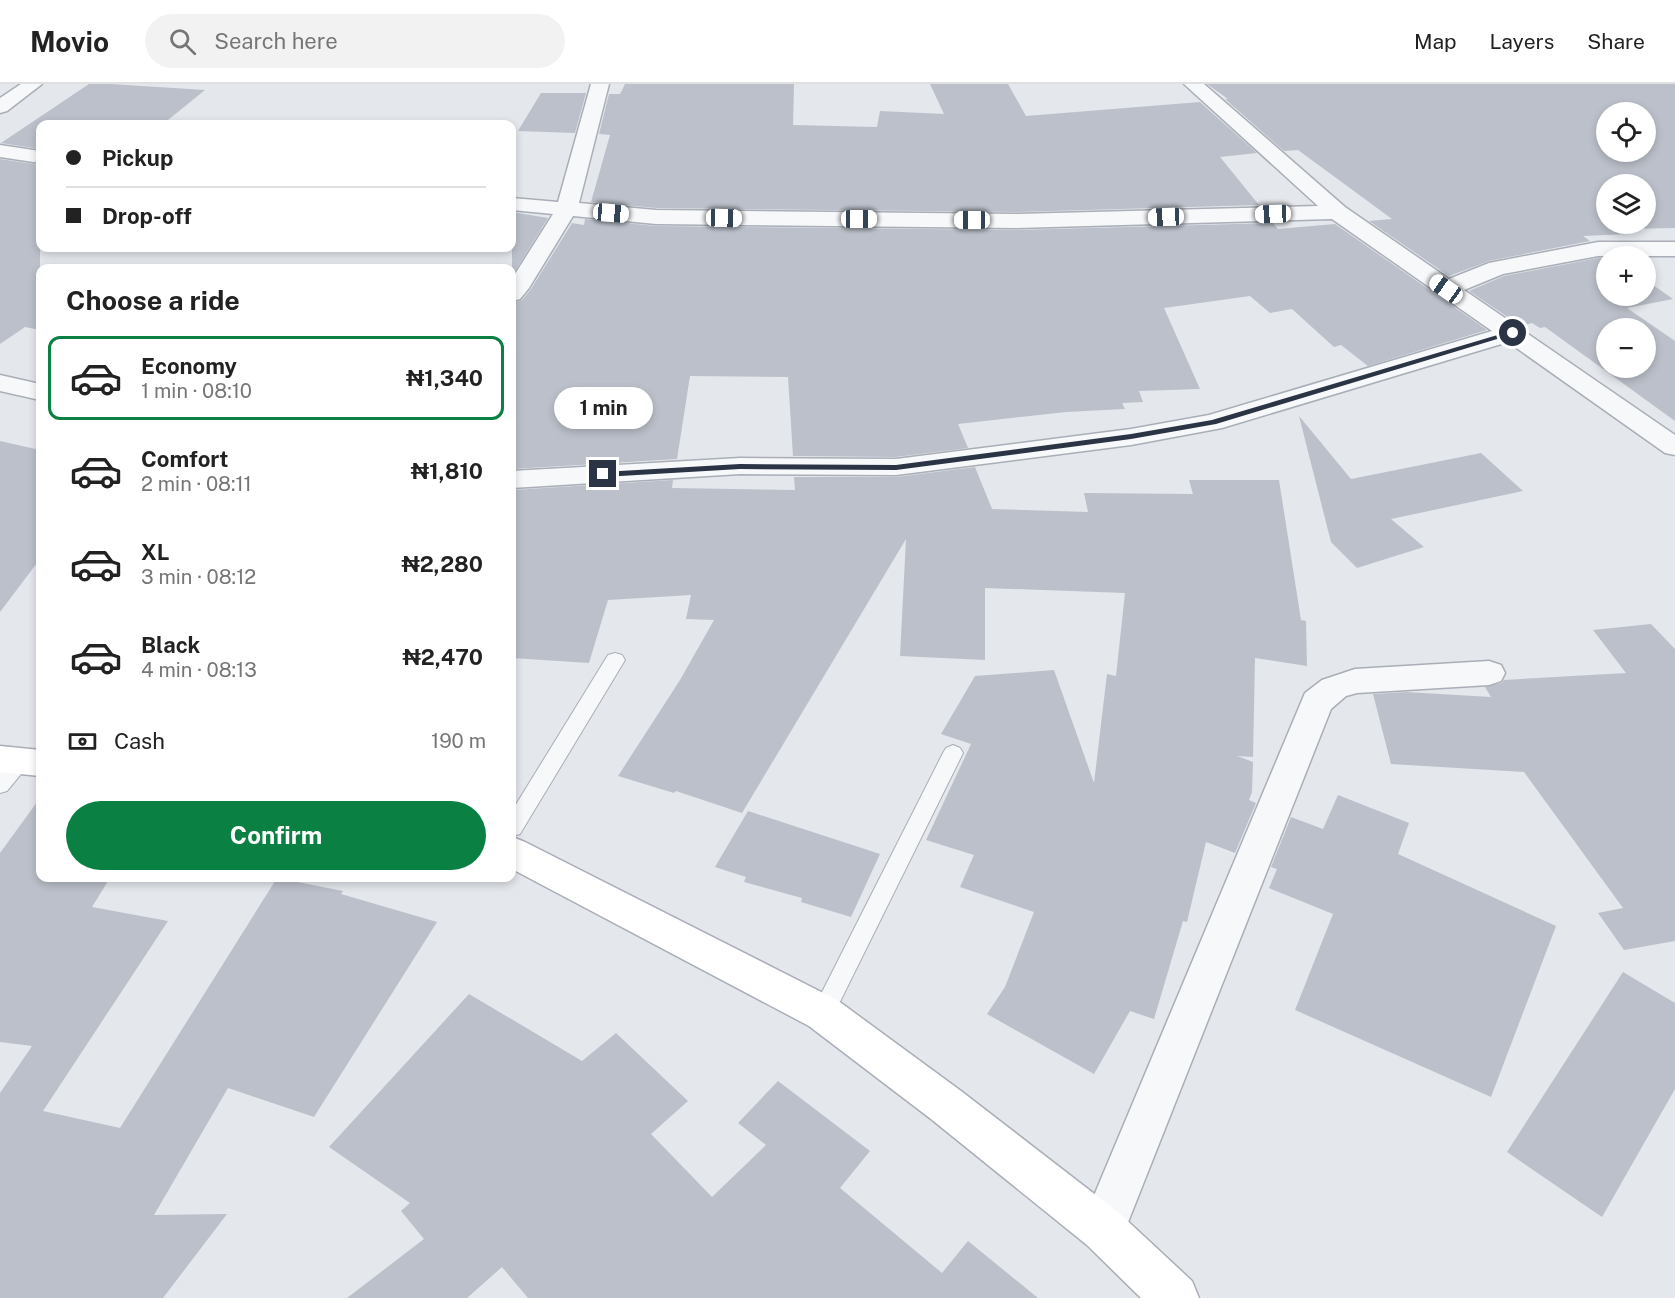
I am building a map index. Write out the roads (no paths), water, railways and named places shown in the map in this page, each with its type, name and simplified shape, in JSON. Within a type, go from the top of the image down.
[{"type":"main road","points":[[516,854],[823,1013],[946,1105],[1103,1229],[1175,1298]]},
{"type":"street","points":[[0,107],[33,84]]},
{"type":"street","points":[[516,289],[566,210],[600,84]]},
{"type":"street","points":[[1193,84],[1337,212],[1675,447]]},
{"type":"street","points":[[0,151],[36,156]]},
{"type":"street","points":[[516,204],[656,217],[1017,220],[1337,212]]},
{"type":"street","points":[[1446,289],[1497,268],[1598,249],[1675,249]]},
{"type":"street","points":[[516,480],[740,466],[896,467],[1131,436],[1213,422],[1513,333]]},
{"type":"street","points":[[0,383],[36,391]]},
{"type":"street","points":[[1103,1229],[1317,702],[1334,688],[1356,681],[1489,673]]},
{"type":"lane","points":[[516,821],[615,660]]},
{"type":"lane","points":[[823,1013],[953,753]]}]
